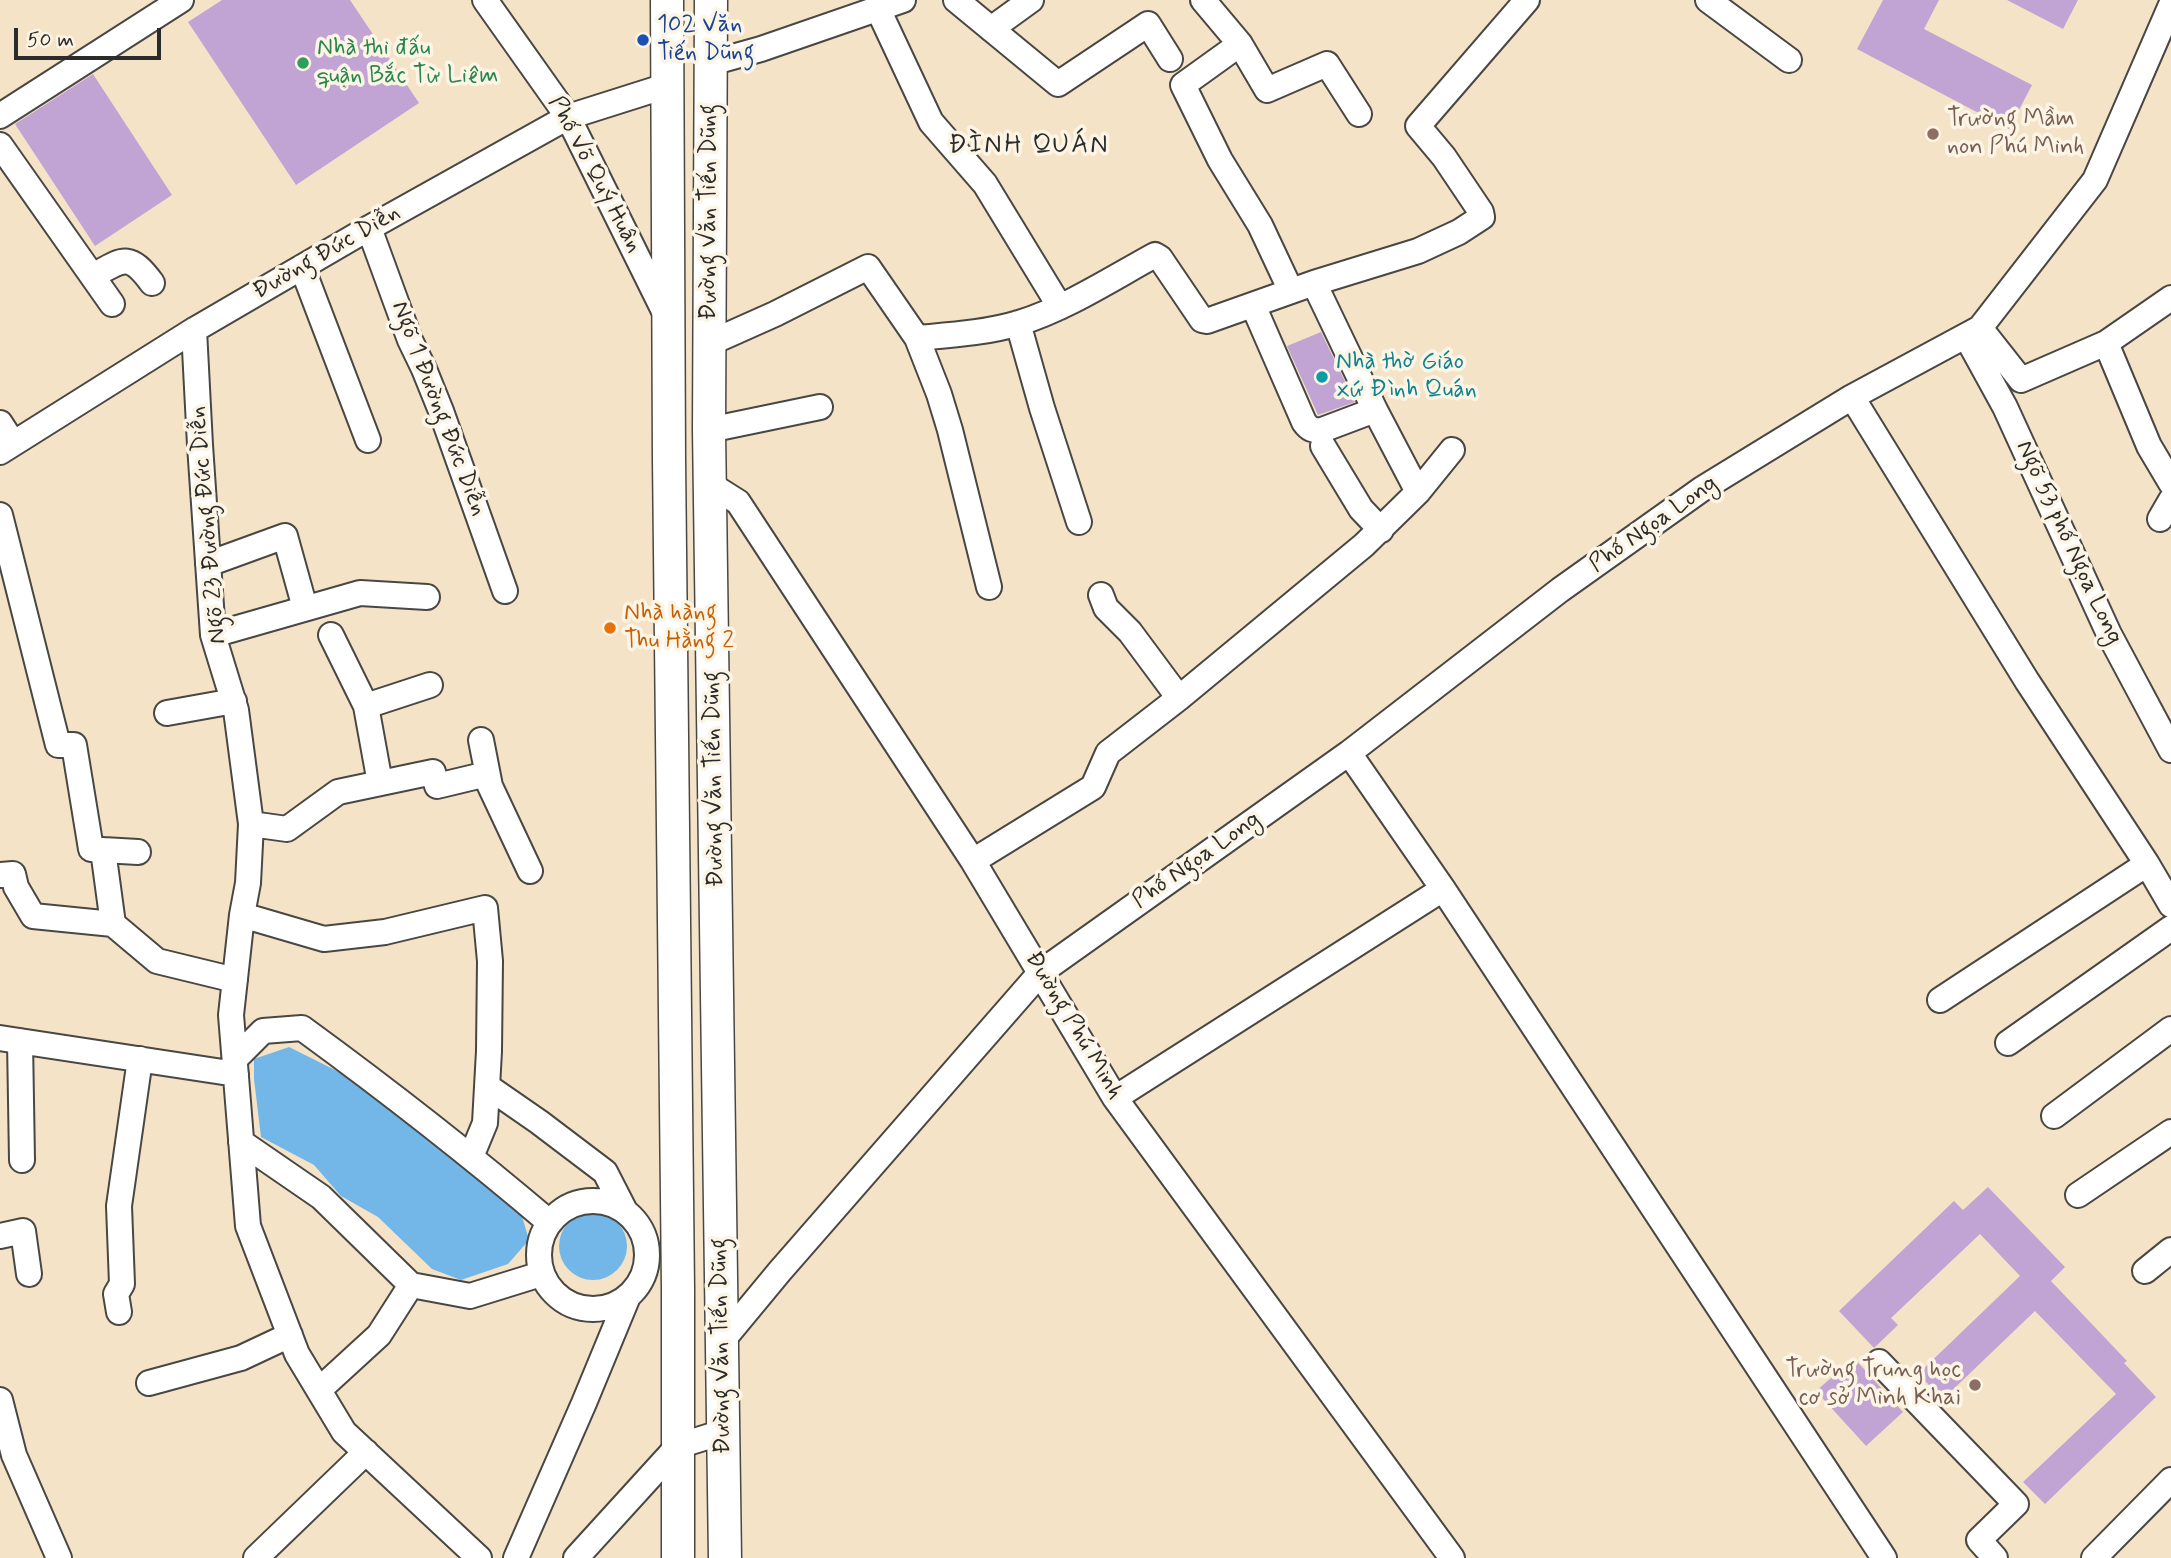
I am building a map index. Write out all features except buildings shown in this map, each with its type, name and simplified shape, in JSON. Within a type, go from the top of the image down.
[{"type":"main road","name":"Đường Văn Tiến Dũng","points":[[667,0],[678,1558]]},
{"type":"main road","name":"Đường Văn Tiến Dũng","points":[[711,0],[709,430],[725,1558]]},
{"type":"street","points":[[0,116],[181,0]]},
{"type":"street","name":"Phố Võ Quý Huân","points":[[485,0],[568,117],[669,320]]},
{"type":"street","points":[[711,63],[761,49],[902,0]]},
{"type":"street","points":[[956,0],[1059,84],[1148,24],[1170,59]]},
{"type":"street","points":[[991,29],[1031,0]]},
{"type":"street","points":[[1203,0],[1240,44],[1267,90],[1327,64],[1359,114]]},
{"type":"street","points":[[916,338],[960,334],[1018,323],[1060,307],[1155,255],[1160,258],[1202,320],[1206,321],[1314,283],[1418,251],[1459,232],[1482,217],[1451,166],[1418,126],[1527,0]]},
{"type":"street","points":[[1708,0],[1789,60]]},
{"type":"street","name":"Phố Ngọa Long","points":[[722,1341],[1041,972],[1349,754],[1560,590],[1702,489],[1852,397],[1973,332],[2095,180],[2171,5]]},
{"type":"street","points":[[878,9],[931,122],[985,184],[1060,307]]},
{"type":"street","points":[[1240,44],[1183,85],[1220,160],[1259,225],[1290,292]]},
{"type":"street","name":"Đường Đức Diễn","points":[[4,439],[369,228],[568,117],[669,85]]},
{"type":"street","points":[[0,145],[112,304]]},
{"type":"street","name":"Ngõ 1 Đường Đức Diễn","points":[[369,228],[410,340],[441,411],[506,591]]},
{"type":"street","points":[[93,276],[120,262],[132,261],[152,283]]},
{"type":"street","points":[[302,267],[368,440]]},
{"type":"street","points":[[710,343],[868,267],[916,338],[939,394],[989,587]]},
{"type":"street","points":[[1314,283],[1418,492]]},
{"type":"street","points":[[1973,332],[2021,380],[2106,343],[2171,298]]},
{"type":"street","points":[[1253,304],[1304,422],[1310,429],[1322,430],[1375,410]]},
{"type":"street","points":[[1018,323],[1079,522]]},
{"type":"street","name":"Ngõ 23 Đường Đức Diễn","points":[[194,330],[213,635],[236,710],[251,824],[248,884],[231,1015],[248,1226],[297,1354],[344,1432],[479,1558]]},
{"type":"street","name":"Ngõ 53 phố Ngọa Long","points":[[1973,332],[2109,634],[2168,738]]},
{"type":"street","points":[[2106,343],[2149,446],[2171,483]]},
{"type":"street","points":[[1852,397],[2027,681],[2171,905]]},
{"type":"street","points":[[709,430],[820,407]]},
{"type":"street","points":[[1323,446],[1361,509],[1381,530]]},
{"type":"street","points":[[973,861],[1093,787],[1108,753],[1179,698],[1381,530],[1418,492],[1452,450]]},
{"type":"street","name":"Đường Phú Minh","points":[[711,485],[738,502],[973,861],[1115,1098],[1452,1558]]},
{"type":"street","points":[[0,515],[58,745],[74,745],[91,849],[138,852]]},
{"type":"street","points":[[208,564],[285,536],[305,608]]},
{"type":"street","points":[[213,635],[360,593],[427,597]]},
{"type":"street","points":[[1101,595],[1107,608],[1130,632],[1179,698]]},
{"type":"street","points":[[331,635],[366,706],[380,783]]},
{"type":"street","points":[[366,706],[430,685]]},
{"type":"street","points":[[167,713],[234,701]]},
{"type":"street","points":[[481,740],[490,786],[530,871]]},
{"type":"street","points":[[1349,754],[1443,889],[1884,1558]]},
{"type":"street","points":[[251,824],[287,829],[338,792],[380,783],[433,772],[437,786],[487,774]]},
{"type":"street","points":[[103,850],[113,924]]},
{"type":"street","points":[[1940,1000],[2147,864]]},
{"type":"street","points":[[0,875],[13,874],[16,887],[33,916],[113,924],[157,961],[235,980]]},
{"type":"street","points":[[1115,1098],[1443,889]]},
{"type":"street","points":[[242,915],[324,939],[385,932],[485,908],[490,961],[485,1123],[471,1157]]},
{"type":"street","points":[[2008,1042],[2171,928]]},
{"type":"street","points":[[22,1160],[10,1040],[140,1059],[235,1066],[263,1031],[302,1028],[370,1077],[549,1222]]},
{"type":"street","points":[[2054,1116],[2171,1029]]},
{"type":"street","points":[[119,1312],[116,1294],[122,1284],[119,1206],[140,1059]]},
{"type":"street","points":[[487,1086],[605,1172],[625,1211],[639,1226],[647,1246],[647,1267],[639,1284],[626,1298],[603,1310],[577,1308],[555,1295],[541,1274],[538,1256],[541,1238],[549,1222],[565,1209],[585,1202],[606,1202],[625,1211]]},
{"type":"street","points":[[2078,1195],[2171,1132]]},
{"type":"street","points":[[241,1142],[321,1196],[411,1285],[470,1296],[541,1274]]},
{"type":"street","points":[[0,1236],[23,1231],[29,1274]]},
{"type":"street","points":[[2145,1270],[2171,1250]]},
{"type":"street","points":[[647,1267],[678,1289]]},
{"type":"street","points":[[319,1390],[379,1335],[411,1285]]},
{"type":"street","points":[[516,1558],[584,1403],[626,1298]]},
{"type":"street","points":[[149,1383],[241,1358],[290,1335]]},
{"type":"street","points":[[1879,1362],[2016,1504],[1979,1540],[1995,1558]]},
{"type":"street","points":[[0,1400],[7,1458],[59,1558]]},
{"type":"street","points":[[576,1558],[678,1446],[723,1432]]},
{"type":"street","points":[[256,1558],[366,1452]]},
{"type":"street","points":[[2094,1558],[2171,1480]]},
{"type":"water","points":[[289,1047],[367,1086],[521,1213],[529,1240],[508,1264],[461,1280],[432,1269],[378,1217],[341,1196],[314,1165],[261,1137],[254,1059]]},
{"type":"water","points":[[586,1212],[600,1212],[612,1217],[622,1227],[627,1246],[622,1265],[612,1275],[600,1280],[586,1280],[574,1275],[564,1265],[559,1253],[559,1239],[564,1227],[574,1217]]},
{"type":"place","name":"102 Văn Tiến Dũng","points":[[643,40]]},
{"type":"place","name":"Nhà thi đấu quận Bắc Từ Liêm","points":[[303,63]]},
{"type":"place","name":"Trường Mầm non Phú Minh","points":[[1933,134]]},
{"type":"place","name":"Nhà thờ Giáo xứ Đình Quán","points":[[1322,377]]},
{"type":"place","name":"Nhà hàng Thu Hằng 2","points":[[610,628]]},
{"type":"place","name":"Trường Trung học cơ sở Minh Khai","points":[[1975,1385]]},
{"type":"district","name":"ĐÌNH QUÁN","points":[[1029,147]]}]
